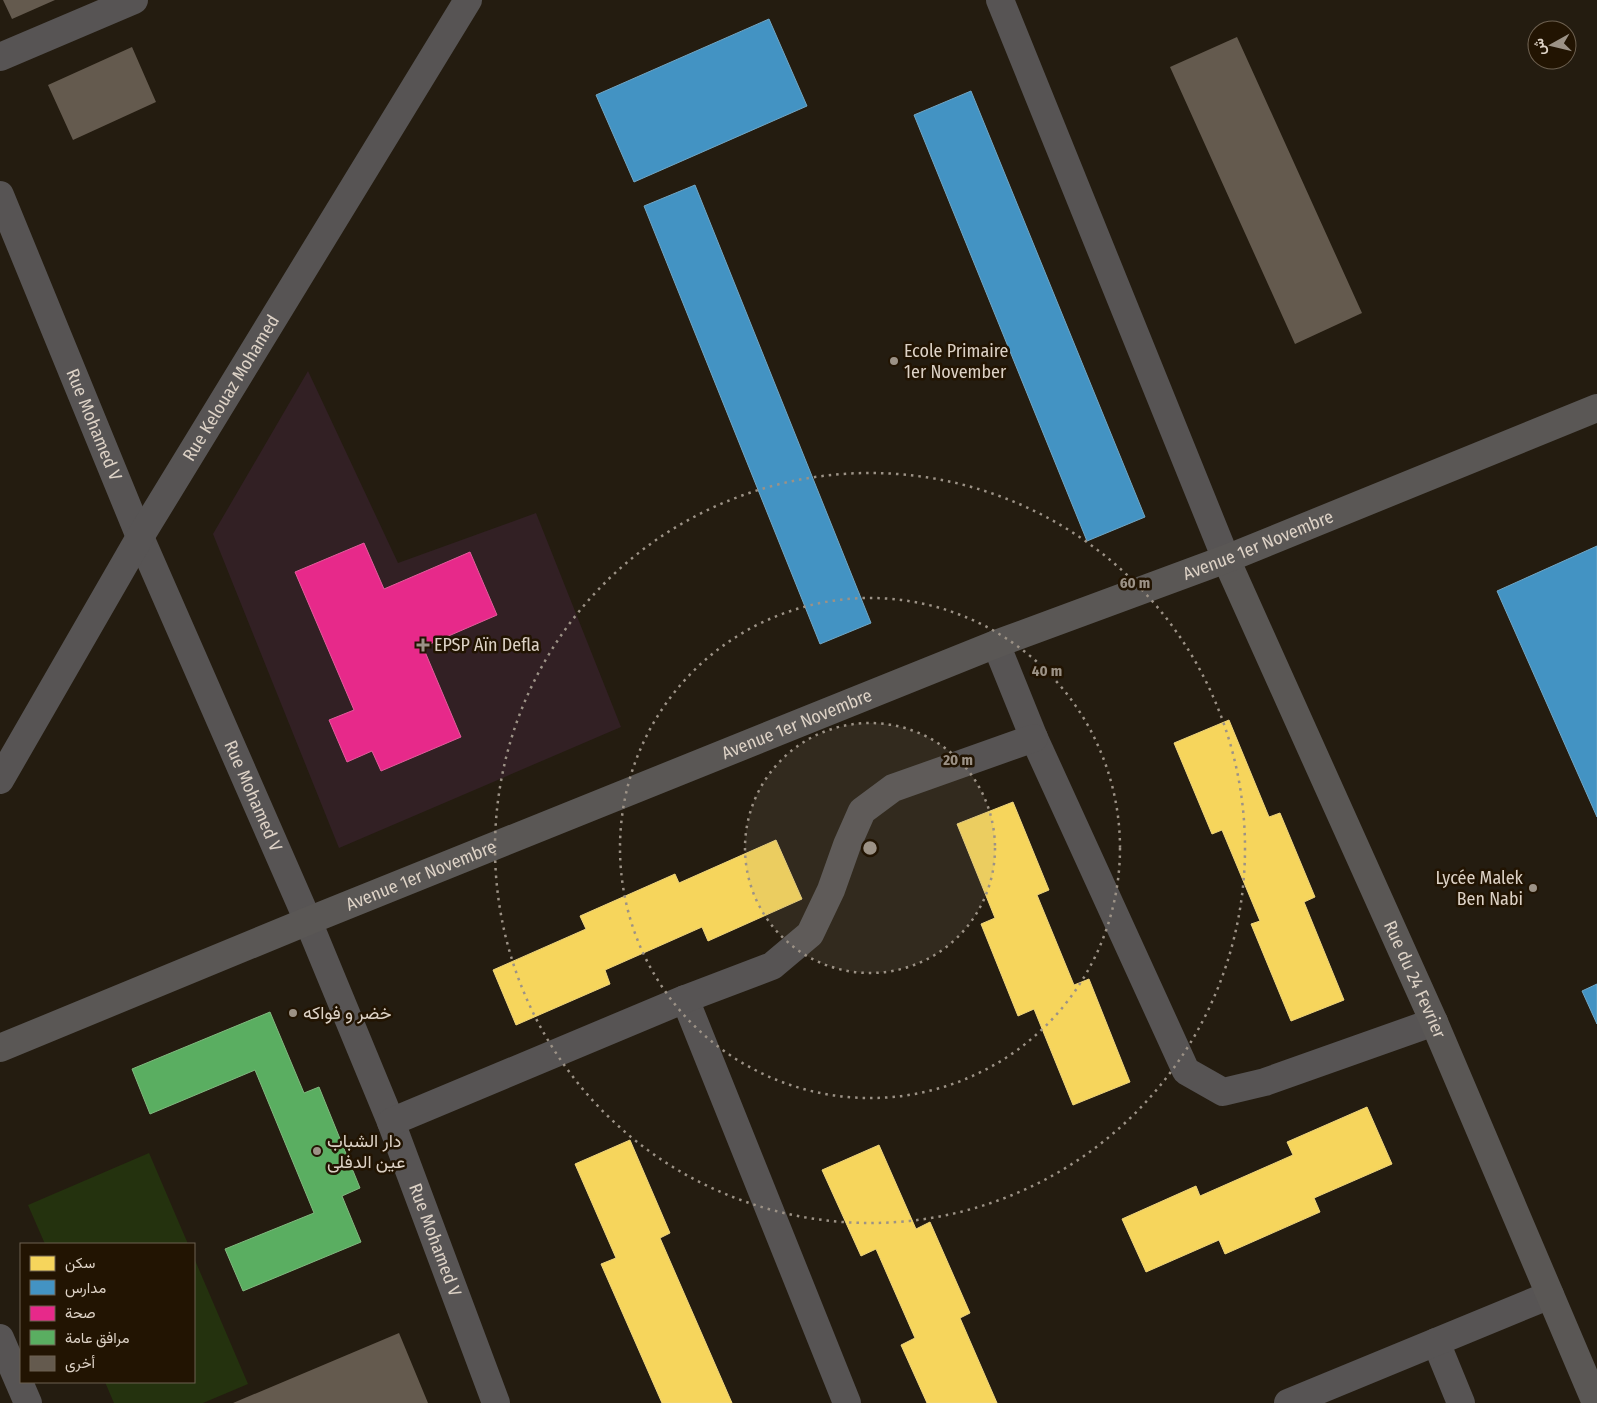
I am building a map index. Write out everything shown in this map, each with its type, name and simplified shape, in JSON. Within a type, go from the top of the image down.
[{"type":"main road","name":"Avenue 1er Novembre","points":[[0,1048],[308,921],[996,644],[1226,559],[1597,408]]},
{"type":"main road","name":"Rue du 24 Fevrier","points":[[1226,559],[1434,1022],[1596,1403]]},
{"type":"street","points":[[0,57],[134,0]]},
{"type":"street","name":"Rue Kelouaz Mohamed","points":[[0,780],[140,537],[468,0]]},
{"type":"street","points":[[1000,0],[1226,559]]},
{"type":"street","name":"Rue Mohamed V","points":[[0,195],[140,537],[308,921],[391,1122],[496,1403]]},
{"type":"street","points":[[996,644],[1034,738],[1186,1071],[1223,1092],[1265,1082],[1434,1022]]},
{"type":"street","points":[[391,1122],[685,999],[772,966],[810,934],[832,890],[847,845],[862,811],[894,788],[1034,738]]},
{"type":"street","points":[[685,999],[847,1403]]},
{"type":"street","points":[[1288,1403],[1550,1295]]},
{"type":"street","points":[[0,1338],[28,1403]]},
{"type":"street","points":[[1436,1342],[1461,1403]]},
{"type":"shaded area","name":"EPSP Aïn Defla","points":[[308,371],[398,563],[536,513],[621,727],[339,848],[213,534]]},
{"type":"green space","points":[[149,1153],[188,1243],[45,1243],[28,1205]]},
{"type":"green space","points":[[195,1260],[248,1384],[203,1403],[114,1403],[105,1383],[195,1383]]},
{"type":"building: سكن","points":[[1229,720],[1269,817],[1280,813],[1315,897],[1304,902],[1344,1000],[1291,1021],[1251,924],[1260,921],[1222,830],[1212,834],[1174,743]]},
{"type":"building: سكن","points":[[1013,802],[1049,890],[1037,895],[1074,985],[1089,979],[1130,1082],[1073,1105],[1034,1009],[1018,1016],[981,924],[995,918],[957,824]]},
{"type":"building: سكن","points":[[776,840],[802,899],[708,941],[702,927],[605,970],[610,984],[516,1025],[493,970],[586,929],[580,916],[675,874],[679,883]]},
{"type":"building: سكن","points":[[1367,1107],[1392,1164],[1314,1198],[1320,1212],[1225,1254],[1219,1240],[1146,1272],[1122,1219],[1196,1186],[1200,1196],[1293,1155],[1287,1142]]},
{"type":"building: سكن","points":[[630,1140],[670,1233],[660,1238],[732,1403],[662,1403],[601,1264],[616,1258],[575,1164]]},
{"type":"building: سكن","points":[[879,1145],[916,1229],[930,1222],[970,1313],[960,1318],[997,1403],[927,1403],[901,1345],[915,1338],[876,1249],[861,1256],[822,1170]]},
{"type":"building: مدارس","points":[[769,19],[807,106],[634,182],[596,95]]},
{"type":"building: مدارس","points":[[971,91],[1145,517],[1087,541],[914,115]]},
{"type":"building: مدارس","points":[[695,185],[871,623],[820,644],[644,206]]},
{"type":"building: مدارس","points":[[1597,546],[1597,817],[1497,591]]},
{"type":"building: مدارس","points":[[1597,984],[1597,1024],[1582,991]]},
{"type":"building: صحة","points":[[364,543],[384,589],[470,552],[497,615],[423,647],[461,737],[381,771],[372,751],[347,762],[329,720],[354,710],[295,572]]},
{"type":"building: مرافق عامة","name":"دار الشباب عين الدفلى","points":[[270,1012],[304,1093],[319,1087],[360,1188],[342,1196],[361,1242],[243,1291],[225,1249],[314,1213],[255,1070],[150,1114],[132,1069]]},
{"type":"building: أخرى","points":[[3,0],[55,0],[12,19]]},
{"type":"building: أخرى","points":[[1237,37],[1362,313],[1295,344],[1170,67]]},
{"type":"building: أخرى","points":[[132,47],[156,102],[73,140],[48,85]]},
{"type":"building: أخرى","points":[[399,1333],[428,1403],[233,1403]]},
{"type":"place","name":"Ecole Primaire 1er November","points":[[894,361]]},
{"type":"place","name":"EPSP Aïn Defla","points":[[423,645]]},
{"type":"place","name":"Lycée Malek Ben Nabi","points":[[1533,888]]},
{"type":"place","name":"خضر و فواكه","points":[[293,1013]]},
{"type":"place","name":"دار الشباب عين الدفلى","points":[[317,1151]]}]
